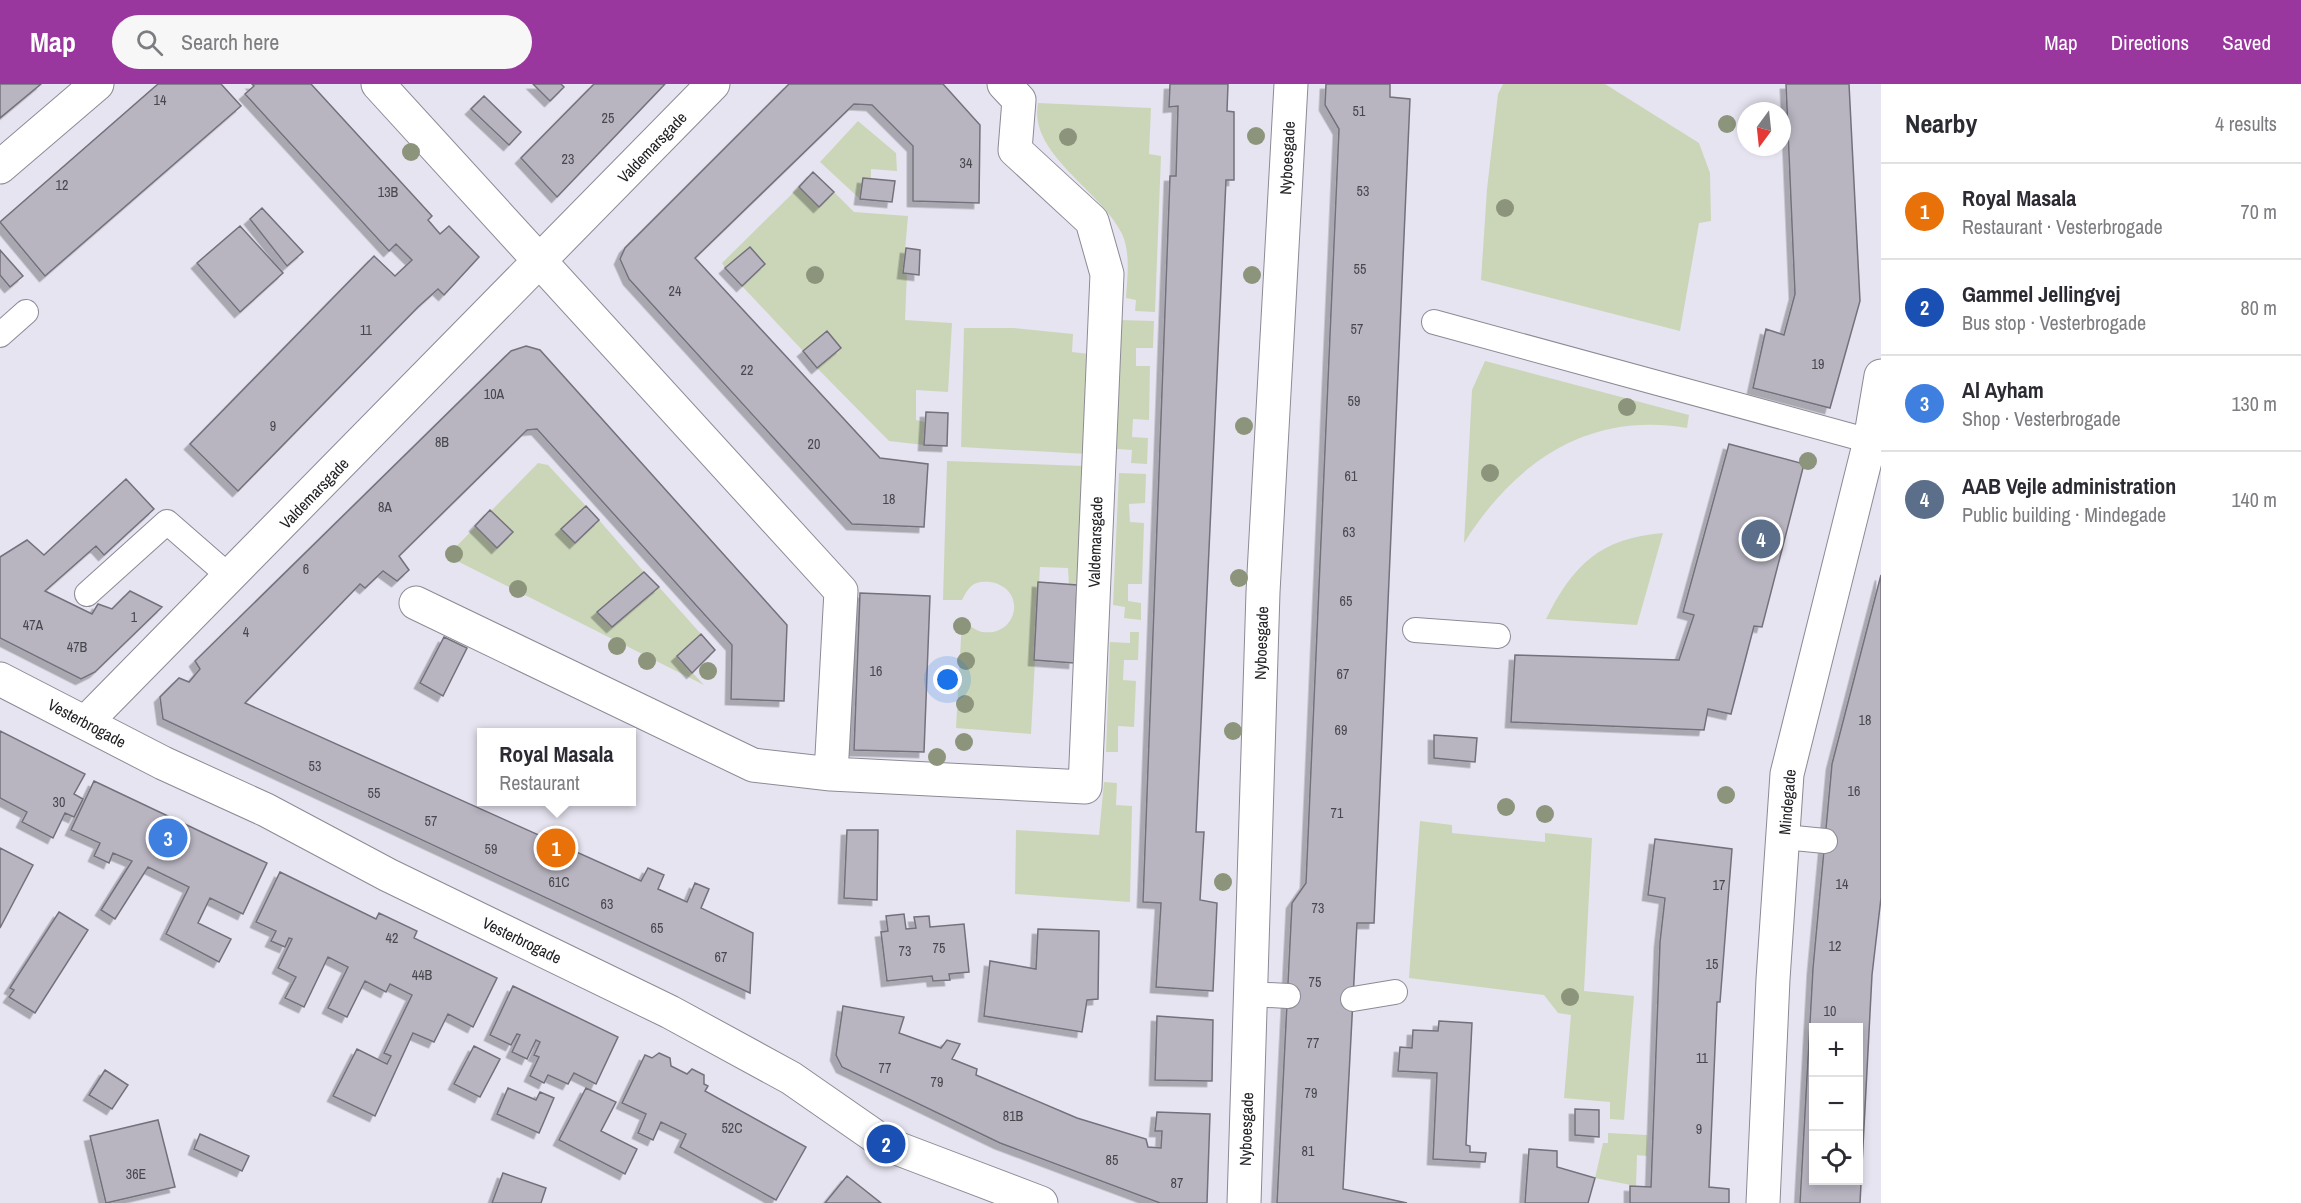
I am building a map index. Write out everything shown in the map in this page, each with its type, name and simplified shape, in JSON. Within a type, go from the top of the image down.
[{"type":"street","points":[[0,167],[96,84]]},
{"type":"street","points":[[378,84],[841,591],[831,774]]},
{"type":"street","name":"Valdemarsgade","points":[[86,722],[713,84]]},
{"type":"street","name":"Valdemarsgade","points":[[416,603],[753,765],[831,774],[1085,788],[1107,274],[1092,221],[1015,150],[1019,100],[1004,84]]},
{"type":"street","name":"Nyboesgade","points":[[1244,1203],[1263,592],[1291,84]]},
{"type":"street","name":"Mindegade","points":[[1763,1203],[1773,978],[1787,774],[1870,441],[1881,376]]},
{"type":"street","name":"Vesterbrogade","points":[[0,679],[163,764],[266,810],[388,875],[670,1012],[791,1078],[886,1144],[1005,1197],[1041,1203]]},
{"type":"lane","points":[[0,335],[26,312]]},
{"type":"lane","points":[[1434,322],[1870,441]]},
{"type":"lane","points":[[87,594],[167,522],[230,578]]},
{"type":"lane","points":[[1416,630],[1498,636]]},
{"type":"lane","points":[[1784,837],[1825,841]]},
{"type":"lane","points":[[1353,999],[1395,992]]},
{"type":"lane","points":[[1250,994],[1288,996]]},
{"type":"green space","points":[[1503,84],[1605,84],[1699,143],[1710,173],[1711,221],[1699,223],[1680,331],[1481,280],[1487,189],[1498,94]]},
{"type":"green space","points":[[1038,103],[1151,108],[1149,154],[1161,156],[1155,312],[1135,311],[1136,300],[1126,298],[1127,258],[1122,234],[1099,202],[1068,171],[1044,139],[1038,121]]},
{"type":"green space","points":[[858,121],[896,153],[897,171],[871,169],[871,178],[863,178],[860,199],[820,162]]},
{"type":"green space","points":[[799,187],[819,207],[834,192],[854,212],[908,216],[903,273],[907,273],[905,320],[952,323],[948,392],[916,390],[916,420],[925,422],[924,445],[889,441],[817,368],[841,348],[827,332],[803,351],[742,286],[765,264],[750,247],[725,268],[722,263]]},
{"type":"green space","points":[[1120,320],[1154,321],[1153,348],[1136,348],[1136,366],[1150,366],[1149,420],[1133,419],[1132,437],[1148,438],[1147,464],[1131,463],[1132,450],[1117,449]]},
{"type":"green space","points":[[964,328],[1014,328],[1073,334],[1072,352],[1090,354],[1087,454],[961,447]]},
{"type":"green space","points":[[1485,361],[1689,415],[1687,428],[1651,425],[1618,427],[1586,436],[1558,449],[1531,467],[1506,488],[1464,543],[1472,390]]},
{"type":"green space","points":[[947,461],[1084,466],[1081,586],[1069,585],[1068,568],[1040,567],[1031,734],[956,728],[962,620],[982,632],[994,632],[1004,627],[1010,620],[1014,611],[1014,602],[1010,593],[1002,586],[990,582],[976,583],[967,591],[962,600],[943,600]]},
{"type":"green space","points":[[538,463],[548,465],[586,506],[561,530],[576,543],[599,520],[644,572],[597,612],[612,627],[659,587],[701,634],[677,656],[704,685],[447,556]]},
{"type":"green space","points":[[1119,473],[1146,474],[1145,503],[1129,504],[1130,522],[1144,523],[1142,584],[1128,584],[1128,601],[1141,603],[1141,620],[1124,618],[1125,607],[1113,605]]},
{"type":"green space","points":[[1663,533],[1637,625],[1546,619],[1567,583],[1591,558],[1605,548],[1622,541]]},
{"type":"green space","points":[[1130,632],[1139,632],[1138,660],[1124,660],[1123,680],[1136,681],[1134,727],[1118,726],[1118,752],[1106,752],[1110,642],[1130,643]]},
{"type":"green space","points":[[1104,782],[1117,783],[1116,805],[1132,806],[1130,902],[1015,894],[1016,830],[1099,835]]},
{"type":"green space","points":[[1420,821],[1452,825],[1452,833],[1545,842],[1545,833],[1592,838],[1584,991],[1634,996],[1624,1120],[1610,1119],[1610,1102],[1564,1098],[1571,1015],[1558,1013],[1544,995],[1409,978]]},
{"type":"green space","points":[[1608,1133],[1647,1135],[1647,1156],[1637,1155],[1636,1186],[1595,1178],[1603,1143],[1608,1143]]},
{"type":"building","points":[[0,84],[41,84],[0,118]]},
{"type":"building","points":[[158,84],[221,84],[241,106],[45,276],[0,222]]},
{"type":"building","points":[[252,84],[311,84],[432,216],[428,220],[440,234],[449,226],[479,257],[444,295],[438,289],[418,307],[238,491],[190,444],[374,256],[395,276],[412,260],[396,244],[389,251],[245,94],[254,86]]},
{"type":"building","points":[[533,84],[561,84],[564,87],[550,101]]},
{"type":"building","points":[[594,84],[665,84],[557,197],[521,158]]},
{"type":"building","points":[[789,84],[943,84],[980,125],[979,203],[913,201],[913,146],[872,105],[854,104],[695,258],[880,458],[928,464],[924,527],[852,524],[629,279],[620,259],[625,248]]},
{"type":"building","points":[[1170,84],[1228,84],[1227,111],[1234,112],[1234,180],[1226,180],[1196,832],[1204,832],[1200,900],[1217,903],[1213,991],[1156,987],[1161,903],[1143,902],[1170,176],[1176,176],[1178,106],[1169,107]]},
{"type":"building","points":[[1326,84],[1390,84],[1390,97],[1410,99],[1374,923],[1357,923],[1343,1189],[1407,1203],[1277,1203],[1292,903],[1306,883],[1339,129],[1325,105]]},
{"type":"building","points":[[1786,84],[1849,84],[1860,301],[1830,408],[1753,388],[1766,329],[1784,335],[1795,294],[1789,156],[1791,156],[1791,102],[1787,102]]},
{"type":"building","points":[[484,96],[521,132],[509,145],[471,109]]},
{"type":"building","points":[[813,172],[834,192],[819,207],[799,187]]},
{"type":"building","points":[[863,178],[895,181],[892,202],[860,199]]},
{"type":"building","points":[[262,208],[303,252],[287,266],[250,219]]},
{"type":"building","points":[[240,226],[283,273],[240,312],[197,263]]},
{"type":"building","points":[[750,247],[765,264],[742,286],[725,268]]},
{"type":"building","points":[[906,248],[920,250],[919,275],[903,273]]},
{"type":"building","points":[[0,250],[23,276],[10,287],[0,275]]},
{"type":"building","points":[[827,331],[841,348],[817,368],[803,351]]},
{"type":"building","points":[[526,346],[540,350],[787,625],[784,701],[731,699],[732,645],[537,429],[527,430],[399,556],[409,570],[397,581],[383,571],[365,588],[360,584],[245,703],[641,881],[648,868],[664,875],[658,889],[687,902],[695,883],[709,889],[701,908],[753,933],[750,993],[163,719],[160,697],[179,678],[189,682],[200,669],[195,661],[511,351]]},
{"type":"building","points":[[926,412],[948,413],[947,446],[924,445]]},
{"type":"building","points":[[1729,444],[1804,464],[1762,627],[1754,626],[1731,714],[1708,709],[1704,730],[1511,722],[1515,655],[1679,660],[1694,615],[1683,612]]},
{"type":"building","points":[[126,479],[154,509],[104,555],[96,546],[45,591],[92,614],[98,604],[112,609],[130,591],[162,607],[95,672],[81,679],[0,638],[0,557],[27,540],[44,555]]},
{"type":"building","points":[[586,506],[599,520],[575,543],[561,529]]},
{"type":"building","points":[[490,510],[513,532],[497,548],[475,526]]},
{"type":"building","points":[[644,572],[659,587],[612,627],[597,612]]},
{"type":"building","points":[[1881,575],[1881,898],[1872,975],[1863,1146],[1863,1023],[1810,1023],[1832,764]]},
{"type":"building","points":[[1038,582],[1077,585],[1074,663],[1034,660]]},
{"type":"building","points":[[860,593],[930,596],[924,752],[854,750]]},
{"type":"building","points":[[701,634],[715,650],[692,673],[677,656]]},
{"type":"building","points":[[444,637],[467,648],[443,696],[420,683]]},
{"type":"building","points":[[0,731],[85,774],[74,794],[83,799],[74,817],[65,813],[53,838],[22,822],[27,812],[0,798]]},
{"type":"building","points":[[1434,735],[1477,738],[1475,762],[1434,758]]},
{"type":"building","points":[[94,781],[267,863],[243,914],[210,898],[198,923],[231,939],[219,962],[166,934],[189,887],[148,867],[115,919],[101,910],[132,861],[113,853],[109,863],[94,856],[100,843],[71,830]]},
{"type":"building","points":[[847,830],[878,830],[877,900],[844,898]]},
{"type":"building","points":[[1655,839],[1732,849],[1720,1002],[1717,1002],[1709,1187],[1729,1189],[1729,1203],[1630,1203],[1630,1186],[1651,1187],[1660,942],[1665,898],[1648,895]]},
{"type":"building","points":[[0,848],[33,865],[0,928]]},
{"type":"building","points":[[280,872],[376,919],[379,913],[417,931],[414,938],[497,978],[473,1027],[448,1014],[434,1042],[413,1033],[375,1116],[333,1096],[357,1049],[387,1064],[391,1056],[384,1053],[412,995],[390,984],[386,992],[365,981],[347,1017],[328,1008],[348,967],[328,957],[304,1007],[285,998],[296,977],[278,968],[292,939],[289,938],[285,947],[271,941],[276,931],[256,922]]},
{"type":"building","points":[[59,912],[88,930],[35,1013],[9,997],[14,990],[10,988]]},
{"type":"building","points":[[904,914],[906,929],[916,928],[914,917],[929,916],[930,927],[964,924],[969,972],[949,974],[950,980],[933,981],[932,976],[887,981],[881,932],[888,931],[886,916]]},
{"type":"building","points":[[1038,929],[1099,931],[1098,999],[1087,1000],[1082,1032],[984,1016],[990,961],[1036,969]]},
{"type":"building","points":[[513,986],[618,1037],[596,1084],[574,1073],[568,1084],[548,1075],[544,1083],[530,1076],[539,1057],[534,1055],[540,1042],[536,1040],[527,1059],[512,1052],[520,1035],[517,1034],[511,1045],[490,1035]]},
{"type":"building","points":[[843,1006],[904,1017],[899,1033],[941,1048],[947,1040],[960,1044],[952,1059],[977,1069],[976,1075],[1077,1118],[1146,1139],[1148,1147],[1161,1148],[1162,1131],[1155,1131],[1157,1112],[1210,1114],[1207,1203],[1160,1203],[1000,1143],[842,1067],[836,1055]]},
{"type":"building","points":[[1157,1016],[1213,1020],[1212,1081],[1155,1080]]},
{"type":"building","points":[[1439,1021],[1472,1023],[1466,1145],[1470,1146],[1470,1152],[1486,1153],[1485,1162],[1433,1159],[1437,1073],[1398,1071],[1400,1047],[1412,1048],[1413,1030],[1438,1031]]},
{"type":"building","points":[[1809,1040],[1809,1185],[1861,1185],[1860,1203],[1800,1203]]},
{"type":"building","points":[[474,1046],[500,1059],[480,1097],[454,1084]]},
{"type":"building","points":[[659,1053],[670,1058],[671,1066],[687,1074],[692,1069],[704,1075],[704,1084],[708,1086],[705,1091],[806,1147],[776,1200],[680,1147],[686,1134],[661,1122],[653,1140],[638,1133],[646,1114],[622,1103],[645,1055],[652,1058]]},
{"type":"building","points":[[105,1070],[128,1085],[112,1109],[89,1095]]},
{"type":"building","points":[[508,1088],[536,1100],[540,1092],[554,1098],[539,1133],[497,1114]]},
{"type":"building","points":[[586,1088],[616,1102],[601,1131],[637,1149],[625,1174],[559,1140]]},
{"type":"building","points":[[1575,1109],[1599,1110],[1599,1137],[1575,1135]]},
{"type":"building","points":[[158,1120],[175,1187],[106,1203],[90,1136]]},
{"type":"building","points":[[200,1134],[249,1156],[242,1171],[194,1149]]},
{"type":"building","points":[[1529,1149],[1557,1151],[1557,1167],[1595,1178],[1588,1203],[1525,1203]]},
{"type":"building","points":[[503,1173],[546,1188],[541,1203],[492,1203]]},
{"type":"building","points":[[847,1176],[881,1203],[825,1203]]},
{"type":"place","name":"AAB Vejle administration","points":[[1761,539]]},
{"type":"place","name":"Al Ayham","points":[[168,838]]},
{"type":"place","name":"Royal Masala","points":[[556,848]]},
{"type":"place","name":"Gammel Jellingvej","points":[[886,1144]]}]
